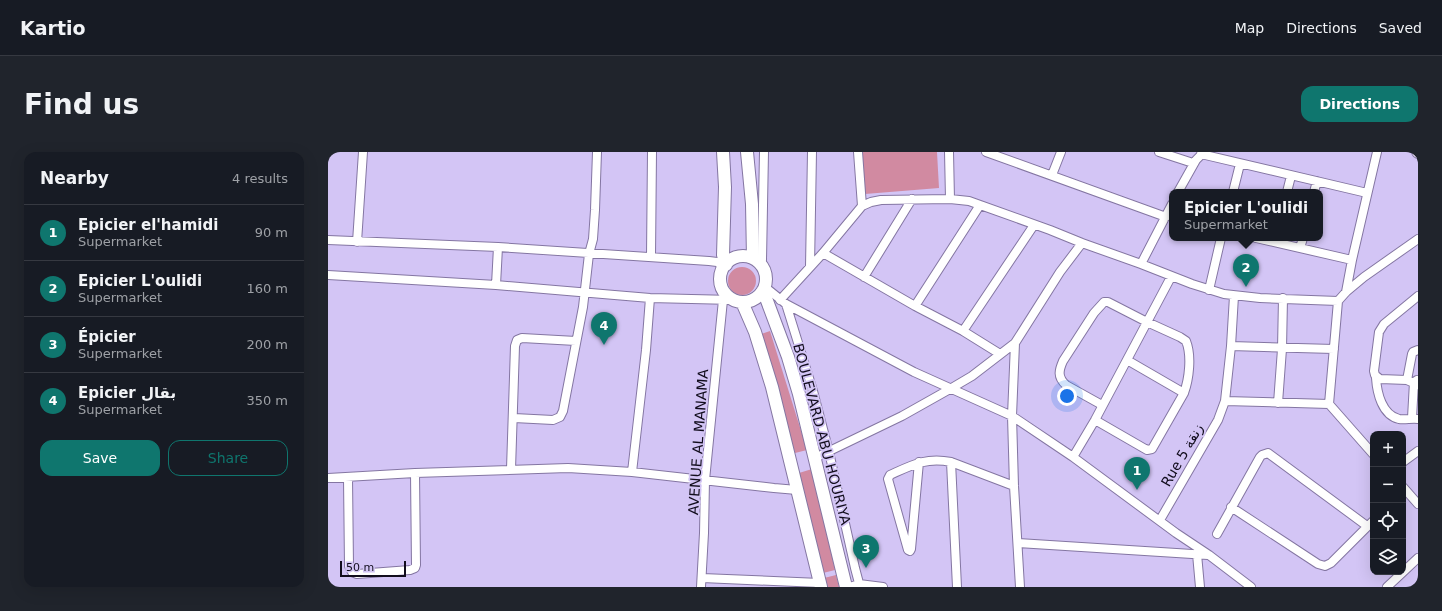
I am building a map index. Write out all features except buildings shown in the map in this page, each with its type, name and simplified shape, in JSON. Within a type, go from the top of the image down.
[{"type":"main road","points":[[723,152],[725,187],[723,255],[725,266]]},
{"type":"main road","points":[[733,301],[754,300],[764,289],[766,277],[757,262],[747,152]]},
{"type":"main road","points":[[757,262],[745,256],[737,257],[725,266],[720,277],[721,286],[755,332],[770,380],[820,585]]},
{"type":"main road","name":"BOULEVARD ABU HOURIYA","points":[[764,289],[788,357],[799,394],[846,587]]},
{"type":"street","points":[[357,242],[363,152]]},
{"type":"street","points":[[514,418],[553,420],[560,417],[563,411],[585,293],[595,210],[598,152]]},
{"type":"street","points":[[651,257],[652,152]]},
{"type":"street","points":[[757,262],[762,260],[764,152]]},
{"type":"street","points":[[810,267],[812,152]]},
{"type":"street","points":[[858,152],[862,206]]},
{"type":"street","points":[[949,152],[950,199]]},
{"type":"street","points":[[986,152],[1166,217]]},
{"type":"street","points":[[1052,175],[1061,152]]},
{"type":"street","points":[[1158,152],[1198,156],[1240,164],[1367,193]]},
{"type":"street","points":[[1346,292],[1377,152]]},
{"type":"street","points":[[1180,189],[1198,156]]},
{"type":"street","points":[[1234,189],[1240,164]]},
{"type":"street","points":[[1288,189],[1291,176]]},
{"type":"street","points":[[1315,189],[1317,181]]},
{"type":"street","points":[[783,302],[810,267],[862,206],[880,200],[912,199],[950,199],[970,201],[1208,290],[1234,296],[1338,301]]},
{"type":"street","points":[[864,278],[912,199]]},
{"type":"street","points":[[915,306],[980,205]]},
{"type":"street","points":[[1141,264],[1169,210]]},
{"type":"street","points":[[963,331],[1034,225]]},
{"type":"street","points":[[1370,451],[1329,404],[1338,301],[1346,292],[1416,240],[1418,232]]},
{"type":"street","points":[[328,240],[498,247],[651,257],[710,261],[717,262],[725,266]]},
{"type":"street","points":[[1208,290],[1220,241]]},
{"type":"street","points":[[1279,241],[1300,248],[1352,260]]},
{"type":"street","points":[[1300,248],[1302,241]]},
{"type":"street","points":[[815,458],[902,416],[950,389],[972,376],[1014,343],[1060,272],[1082,243]]},
{"type":"street","points":[[496,285],[498,247]]},
{"type":"street","points":[[823,253],[864,278],[963,331],[1000,354]]},
{"type":"street","points":[[328,275],[496,285],[650,298],[733,301]]},
{"type":"street","points":[[1073,457],[1095,420],[1171,276]]},
{"type":"street","points":[[764,289],[783,302],[914,372],[1012,416],[1073,457],[1251,587]]},
{"type":"street","name":"Rue 5 زنقة","points":[[1160,520],[1218,420],[1226,402],[1234,296]]},
{"type":"street","points":[[1418,296],[1384,324],[1379,332],[1374,371],[1380,398],[1386,410],[1394,418],[1403,420],[1415,419],[1412,354],[1418,350]]},
{"type":"street","points":[[632,472],[644,371],[650,298]]},
{"type":"street","points":[[1278,403],[1282,349],[1283,298]]},
{"type":"street","name":"AVENUE AL MANAMA","points":[[701,587],[706,480],[733,301]]},
{"type":"street","points":[[783,302],[813,391],[829,452],[854,568],[860,586]]},
{"type":"street","points":[[1095,420],[1147,450],[1152,449],[1184,393],[1188,379],[1189,361],[1187,344],[1180,337],[1108,302],[1104,302],[1094,313],[1060,368],[1061,381],[1102,405]]},
{"type":"street","points":[[511,469],[514,418],[514,346],[517,340],[522,338],[576,341]]},
{"type":"street","points":[[1014,343],[1012,416],[1014,486],[1020,587]]},
{"type":"street","points":[[1231,346],[1334,350]]},
{"type":"street","points":[[1127,360],[1184,393]]},
{"type":"street","points":[[1376,378],[1383,380],[1414,382]]},
{"type":"street","points":[[1226,402],[1329,404]]},
{"type":"street","points":[[1406,460],[1418,451]]},
{"type":"street","points":[[1217,534],[1231,508],[1260,457],[1268,453],[1370,524],[1331,563],[1325,566],[1318,564],[1231,508]]},
{"type":"street","points":[[919,462],[910,551],[908,550],[888,476],[919,462],[940,460],[951,462],[1014,486]]},
{"type":"street","points":[[951,462],[957,587]]},
{"type":"street","points":[[328,478],[511,469],[568,468],[632,472],[797,490]]},
{"type":"street","points":[[348,478],[349,566],[352,572],[357,574],[410,570],[415,568],[415,473]]},
{"type":"street","points":[[1406,493],[1418,504]]},
{"type":"street","points":[[1018,543],[1209,555]]},
{"type":"street","points":[[1197,554],[1200,587]]},
{"type":"street","points":[[1406,569],[1418,558]]},
{"type":"street","points":[[1387,587],[1400,575]]},
{"type":"street","points":[[702,578],[820,585]]},
{"type":"street","points":[[849,587],[883,587]]},
{"type":"shaded area","points":[[861,152],[937,152],[939,188],[865,194]]},
{"type":"shaded area","points":[[742,267],[752,271],[756,281],[752,291],[742,295],[732,291],[728,281],[732,271]]},
{"type":"shaded area","points":[[770,331],[807,450],[795,453],[761,334]]},
{"type":"shaded area","points":[[812,469],[835,570],[823,573],[799,473]]},
{"type":"shaded area","points":[[836,575],[839,587],[826,587],[824,578]]},
{"type":"place","name":"Epicier L'oulidi","points":[[1246,287]]},
{"type":"place","name":"Epicier بقال","points":[[604,345]]},
{"type":"place","name":"Epicier el'hamidi","points":[[1137,490]]},
{"type":"place","name":"Épicier","points":[[866,568]]}]
